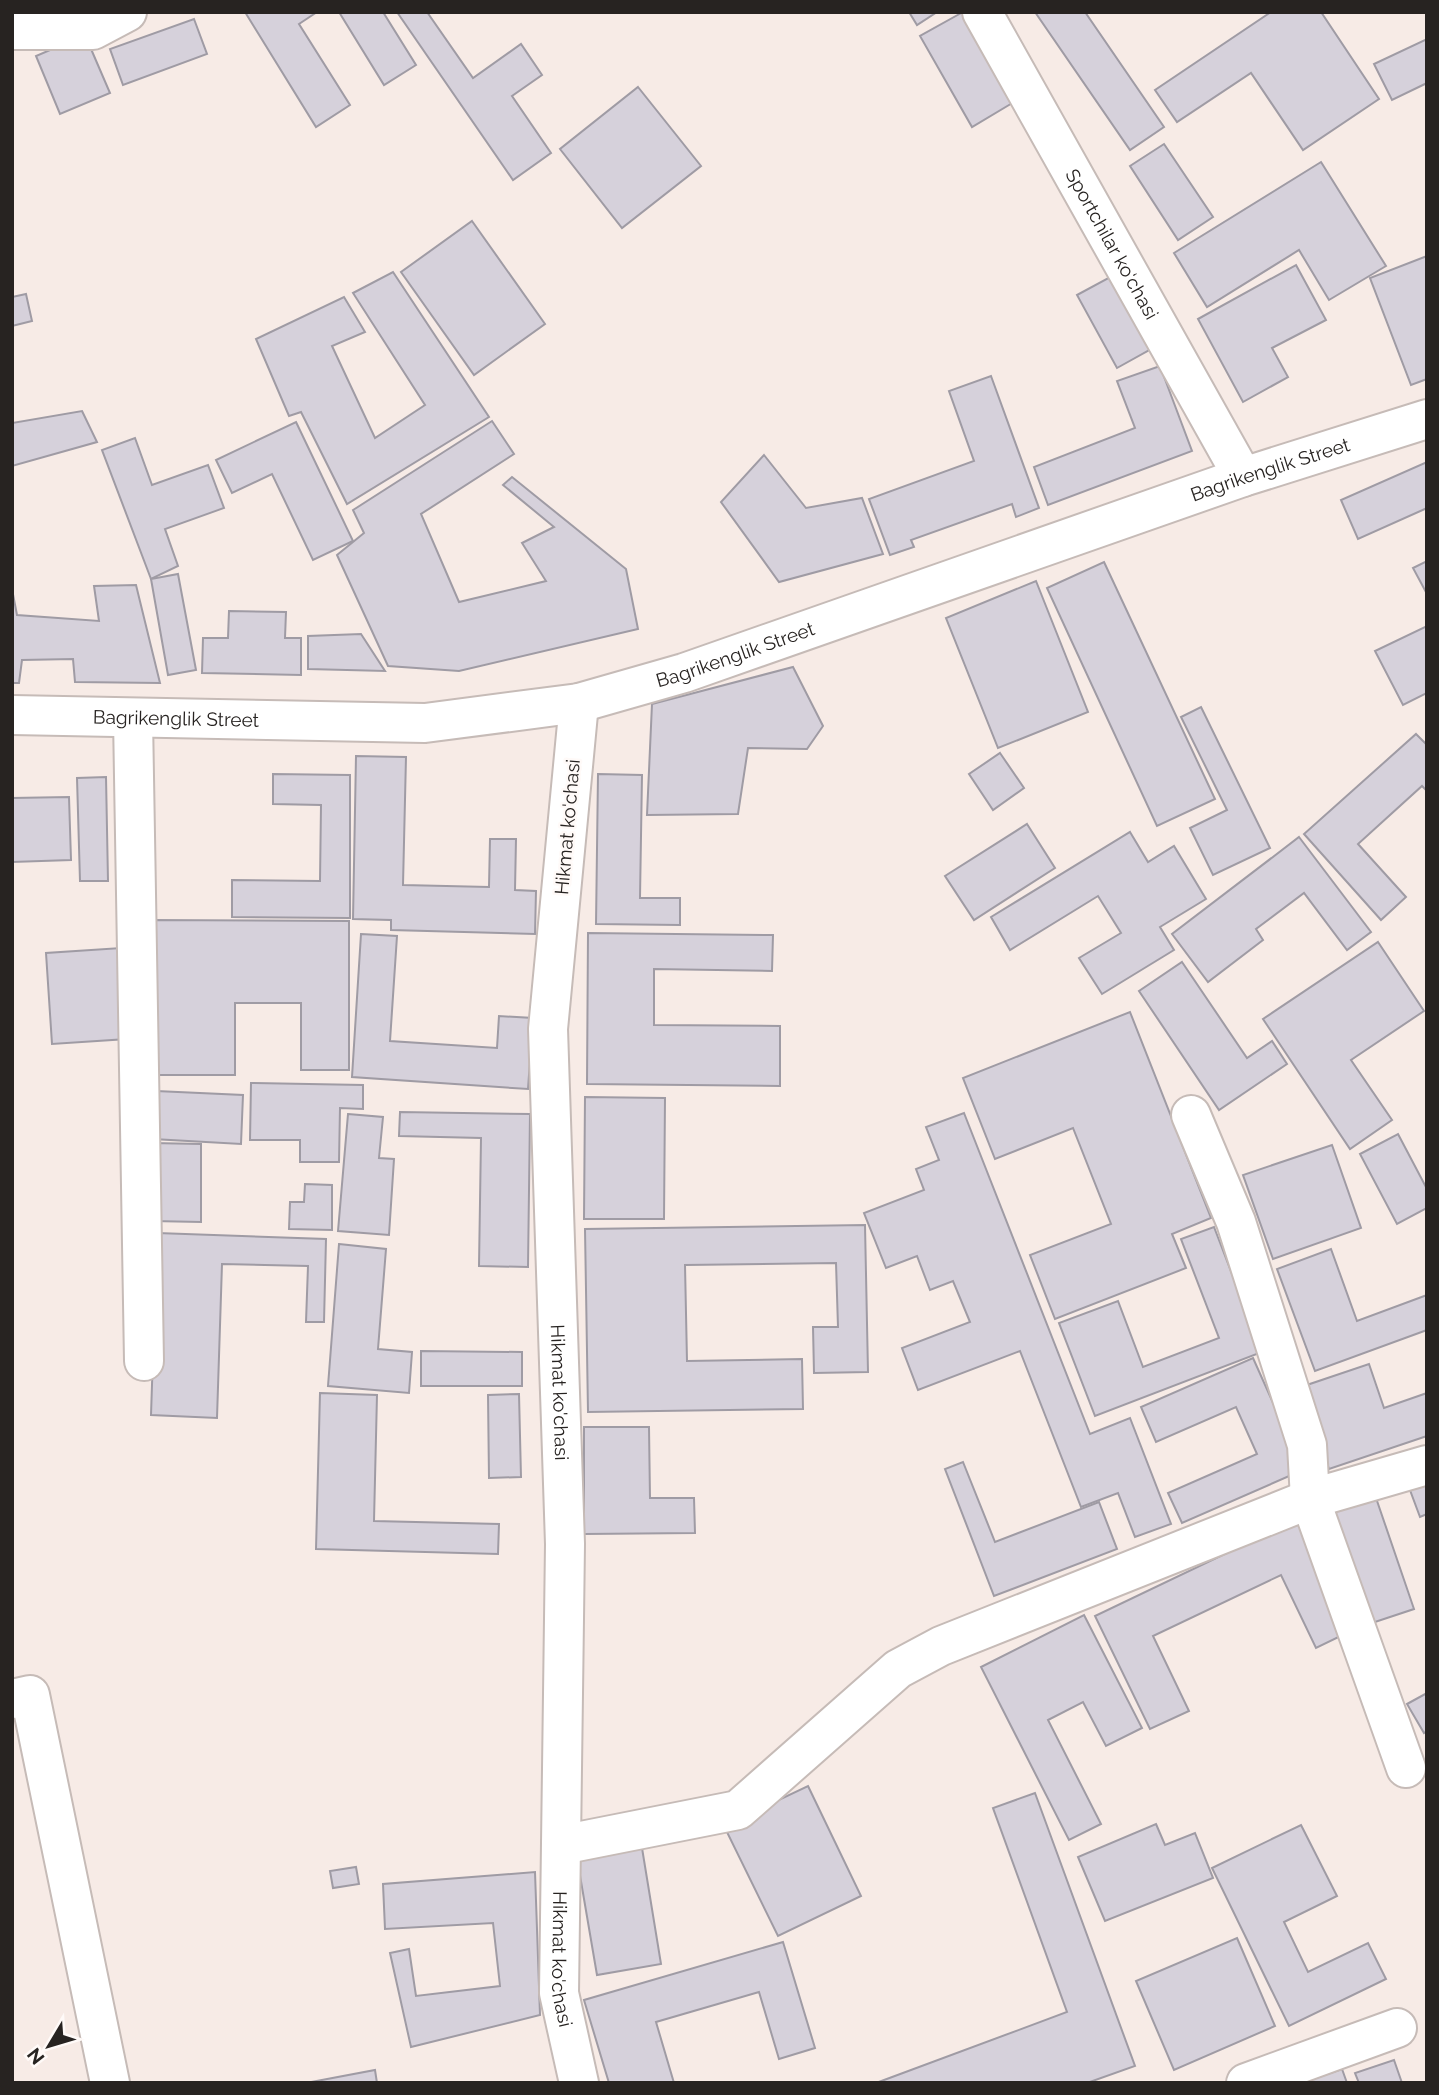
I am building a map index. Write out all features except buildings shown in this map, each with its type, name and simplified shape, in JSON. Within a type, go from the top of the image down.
[{"type":"street","points":[[12,30],[93,30],[127,12]]},
{"type":"street","name":"Sportchilar ko‘chasi","points":[[982,12],[1243,477]]},
{"type":"street","name":"Bagrikenglik Street","points":[[12,715],[425,723],[579,703],[684,673],[1243,477],[1427,419]]},
{"type":"street","name":"Hikmat ko'chasi","points":[[579,703],[548,1029],[565,1544],[559,1993],[579,2083]]},
{"type":"street","points":[[133,718],[144,1361]]},
{"type":"street","points":[[1191,1115],[1236,1222],[1307,1446],[1310,1499],[1406,1768]]},
{"type":"street","points":[[561,1845],[738,1810],[909,1664],[972,1633],[1310,1499],[1427,1465]]},
{"type":"street","points":[[12,1699],[30,1696],[110,2083]]},
{"type":"street","points":[[1246,2083],[1396,2028]]}]
